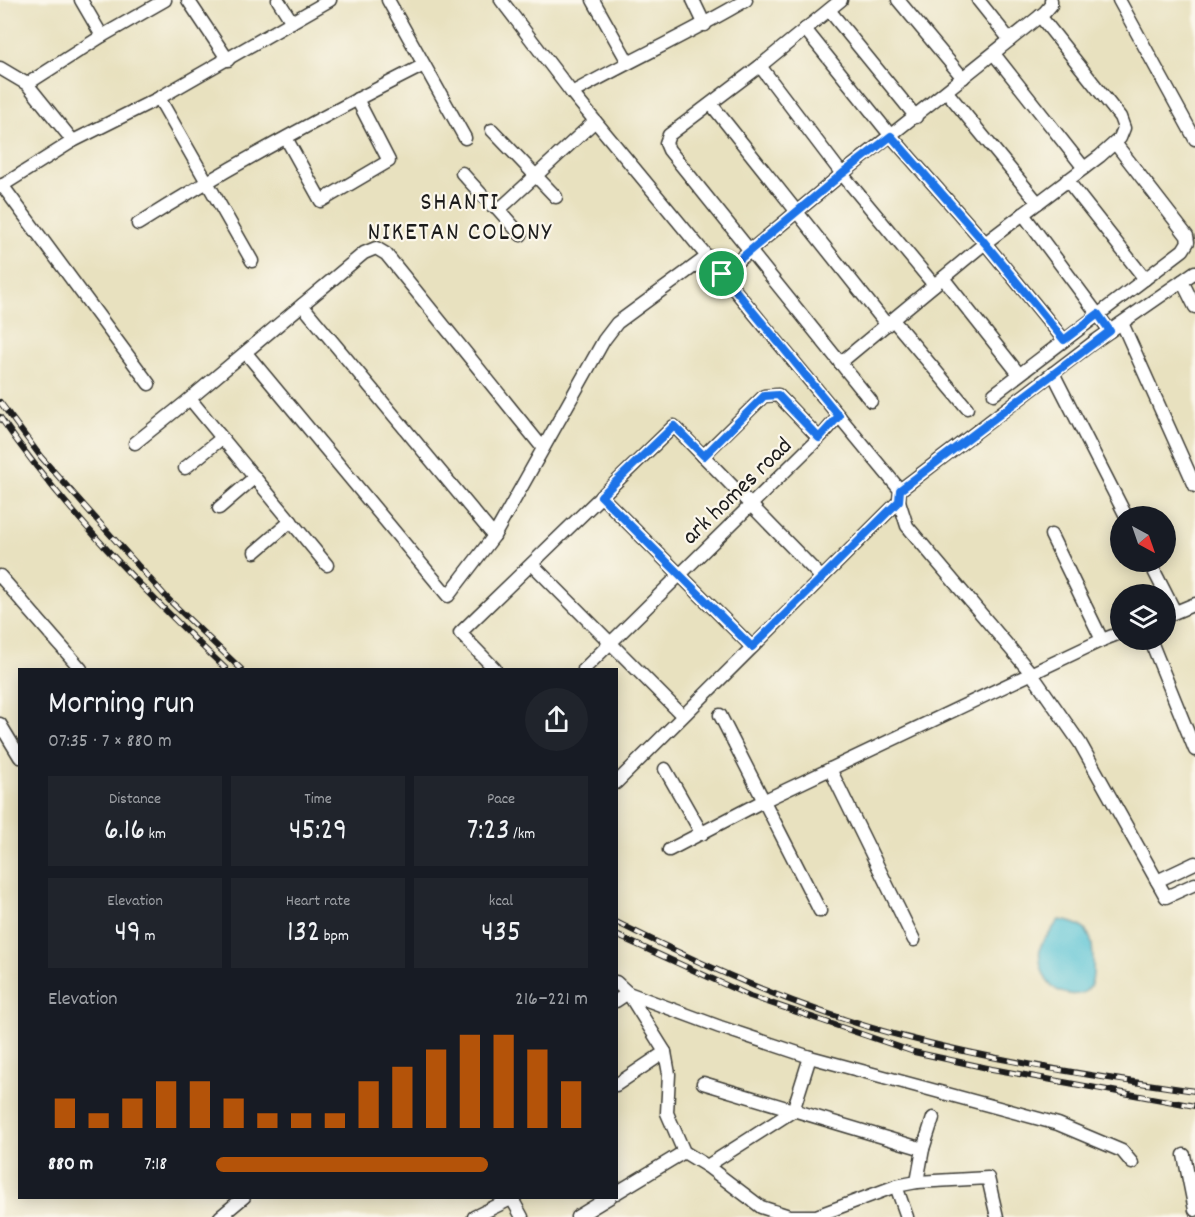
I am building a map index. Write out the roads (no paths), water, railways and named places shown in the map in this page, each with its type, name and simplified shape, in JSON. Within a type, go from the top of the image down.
[{"type":"street","points":[[81,0],[102,36]]},
{"type":"street","points":[[27,84],[102,36],[165,0]]},
{"type":"street","points":[[188,0],[228,60]]},
{"type":"street","points":[[278,0],[292,22]]},
{"type":"street","points":[[149,384],[1,186],[74,141],[228,60],[330,0]]},
{"type":"street","points":[[388,0],[465,138]]},
{"type":"street","points":[[501,0],[572,93],[839,416],[900,495],[907,526],[1031,673],[1080,743],[1166,897],[1195,884]]},
{"type":"street","points":[[594,0],[628,62]]},
{"type":"street","points":[[693,0],[705,24]]},
{"type":"street","points":[[572,93],[705,24],[746,0]]},
{"type":"street","points":[[841,0],[760,66],[669,135],[666,142],[669,150],[870,402]]},
{"type":"street","points":[[898,0],[963,78]]},
{"type":"street","points":[[978,0],[1010,40]]},
{"type":"street","points":[[722,274],[842,174],[1040,16],[1051,5],[1052,0]]},
{"type":"street","points":[[1119,0],[1195,139]]},
{"type":"street","points":[[829,10],[916,117]]},
{"type":"street","points":[[840,363],[985,243],[1120,138],[1124,128],[1120,117],[1040,16]]},
{"type":"street","points":[[805,29],[891,136],[985,243],[1064,340]]},
{"type":"street","points":[[994,54],[1084,168]]},
{"type":"street","points":[[138,224],[207,181],[424,65]]},
{"type":"street","points":[[760,66],[842,174],[1019,374]]},
{"type":"street","points":[[0,68],[27,84],[74,141]]},
{"type":"street","points":[[946,92],[1038,203]]},
{"type":"street","points":[[159,98],[252,261]]},
{"type":"street","points":[[286,138],[321,201],[389,161],[357,99]]},
{"type":"street","points":[[711,104],[796,212],[967,408]]},
{"type":"street","points":[[497,208],[502,207],[595,121]]},
{"type":"street","points":[[492,130],[556,197]]},
{"type":"street","points":[[994,394],[1183,250],[1188,242],[1187,236],[1115,143]]},
{"type":"street","points":[[462,173],[521,235]]},
{"type":"street","points":[[1067,180],[1145,279]]},
{"type":"street","points":[[1023,214],[1110,331]]},
{"type":"street","points":[[135,443],[364,253],[376,248],[386,254],[542,447]]},
{"type":"street","points":[[246,353],[448,596],[494,536],[592,358],[617,323],[708,256]]},
{"type":"street","points":[[618,781],[822,578],[900,495],[1053,373],[1195,272]]},
{"type":"street","points":[[1182,281],[1195,307]]},
{"type":"street","points":[[302,305],[494,536]]},
{"type":"street","points":[[1122,323],[1195,486]]},
{"type":"street","points":[[1053,373],[1121,506]]},
{"type":"street","points":[[704,456],[764,396],[778,395],[819,438]]},
{"type":"street","points":[[190,399],[327,565]]},
{"type":"street","name":"ark homes road","points":[[585,668],[839,416]]},
{"type":"street","points":[[494,668],[460,633],[674,426],[822,578]]},
{"type":"street","points":[[185,468],[222,438]]},
{"type":"street","points":[[219,508],[255,477]]},
{"type":"street","points":[[601,496],[752,647]]},
{"type":"street","points":[[255,552],[291,521]]},
{"type":"street","points":[[1051,535],[1102,640]]},
{"type":"street","points":[[532,564],[682,715]]},
{"type":"street","points":[[0,576],[80,668]]},
{"type":"street","points":[[1176,612],[1195,604]]},
{"type":"street","points":[[669,850],[763,801],[1110,637]]},
{"type":"street","points":[[1155,650],[1194,743]]},
{"type":"street","points":[[720,715],[820,911]]},
{"type":"street","points":[[0,724],[18,754]]},
{"type":"street","points":[[665,769],[702,834]]},
{"type":"street","points":[[830,769],[914,940]]},
{"type":"street","points":[[1157,881],[1195,863]]},
{"type":"street","points":[[618,984],[628,993],[665,1052],[669,1074],[667,1113],[684,1152],[707,1166],[757,1212],[789,1216],[816,1216],[896,1185],[988,1179],[997,1217]]},
{"type":"street","points":[[618,1000],[628,993]]},
{"type":"street","points":[[628,993],[720,1027],[810,1056],[1058,1124],[1122,1151],[1132,1163]]},
{"type":"street","points":[[618,1084],[665,1052]]},
{"type":"street","points":[[707,1166],[793,1111],[810,1056]]},
{"type":"street","points":[[703,1083],[923,1149]]},
{"type":"street","points":[[917,1182],[923,1149],[933,1118]]},
{"type":"street","points":[[618,1192],[684,1152]]},
{"type":"street","points":[[1184,1155],[1195,1210]]},
{"type":"street","points":[[896,1185],[907,1217]]},
{"type":"street","points":[[220,1217],[242,1199]]},
{"type":"street","points":[[474,1217],[510,1199]]},
{"type":"street","points":[[513,1199],[522,1217]]},
{"type":"street","points":[[577,1217],[607,1199]]},
{"type":"water","points":[[1059,920],[1071,922],[1085,930],[1092,945],[1093,978],[1090,986],[1083,993],[1073,995],[1054,988],[1043,973],[1040,959],[1041,946],[1044,938]]},
{"type":"railway","points":[[0,402],[41,457],[169,600],[240,668]]},
{"type":"railway","points":[[0,417],[51,485],[106,549],[225,668]]},
{"type":"railway","points":[[618,923],[764,990],[878,1030],[1020,1063],[1195,1091]]},
{"type":"railway","points":[[618,936],[750,996],[914,1052],[992,1069],[1195,1106]]},
{"type":"district","name":"SHANTI NIKETAN COLONY","points":[[460,215]]}]
